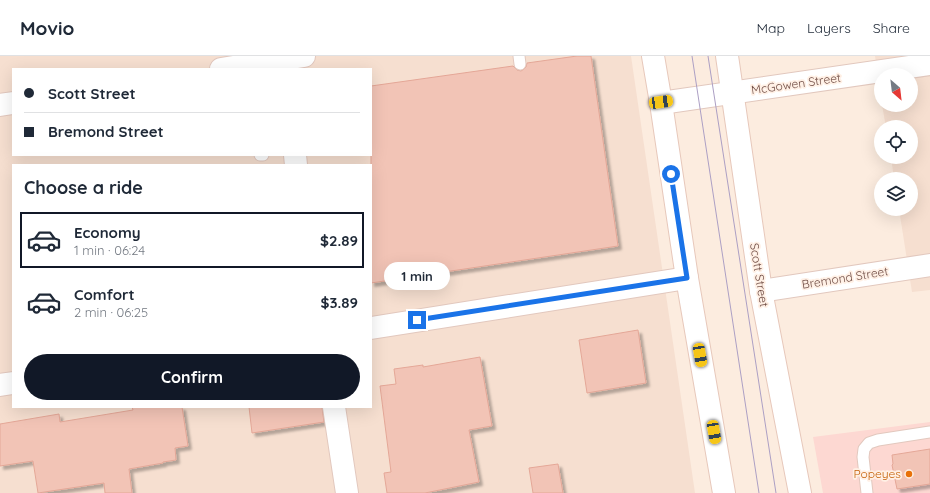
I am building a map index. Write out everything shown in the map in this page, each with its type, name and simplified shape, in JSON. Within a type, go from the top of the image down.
[{"type":"street","points":[[233,68],[281,62],[304,56]]},
{"type":"street","points":[[653,56],[687,278],[724,493]]},
{"type":"street","name":"Scott Street","points":[[727,56],[761,290],[800,493]]},
{"type":"street","name":"McGowen Street","points":[[661,102],[930,64]]},
{"type":"street","points":[[0,105],[12,102]]},
{"type":"street","name":"Bremond Street","points":[[761,290],[930,265]]},
{"type":"street","points":[[372,328],[687,278]]},
{"type":"street","points":[[0,385],[12,383]]},
{"type":"street","points":[[334,408],[347,493]]},
{"type":"lane","points":[[867,493],[863,457],[864,449],[869,443],[878,440],[930,432]]},
{"type":"shaded area","points":[[0,56],[631,56],[695,493],[0,493]]},
{"type":"shaded area","points":[[875,56],[930,56],[930,290],[912,292],[900,216],[918,216],[918,172],[893,172],[892,164],[918,164],[918,120],[885,120],[883,112],[918,112],[918,68],[877,68]]},
{"type":"shaded area","points":[[930,422],[930,493],[823,493],[813,437]]},
{"type":"building","points":[[577,56],[591,56],[618,246],[372,283],[372,86],[513,66],[517,70],[521,71],[526,67],[527,63]]},
{"type":"building","points":[[638,330],[646,383],[587,393],[579,340]]},
{"type":"building","points":[[480,357],[492,426],[469,430],[479,482],[425,493],[387,493],[384,473],[391,472],[380,386],[396,384],[394,369],[423,365],[423,367]]},
{"type":"building","points":[[132,408],[182,408],[188,446],[175,448],[176,460],[129,469],[132,493],[105,493],[104,483],[38,493],[33,461],[0,466],[0,424],[59,414],[60,422],[133,410]]},
{"type":"building","points":[[249,408],[322,408],[324,422],[252,433]]},
{"type":"building","name":"Popeyes","points":[[930,449],[930,484],[897,489],[892,465],[892,455]]},
{"type":"building","points":[[558,464],[563,493],[533,493],[529,468]]},
{"type":"tram line","points":[[692,56],[759,493]]},
{"type":"tram line","points":[[708,56],[776,493]]},
{"type":"place","name":"Popeyes","points":[[909,474]]},
{"type":"route","points":[[417,320],[687,278],[671,174]]}]
